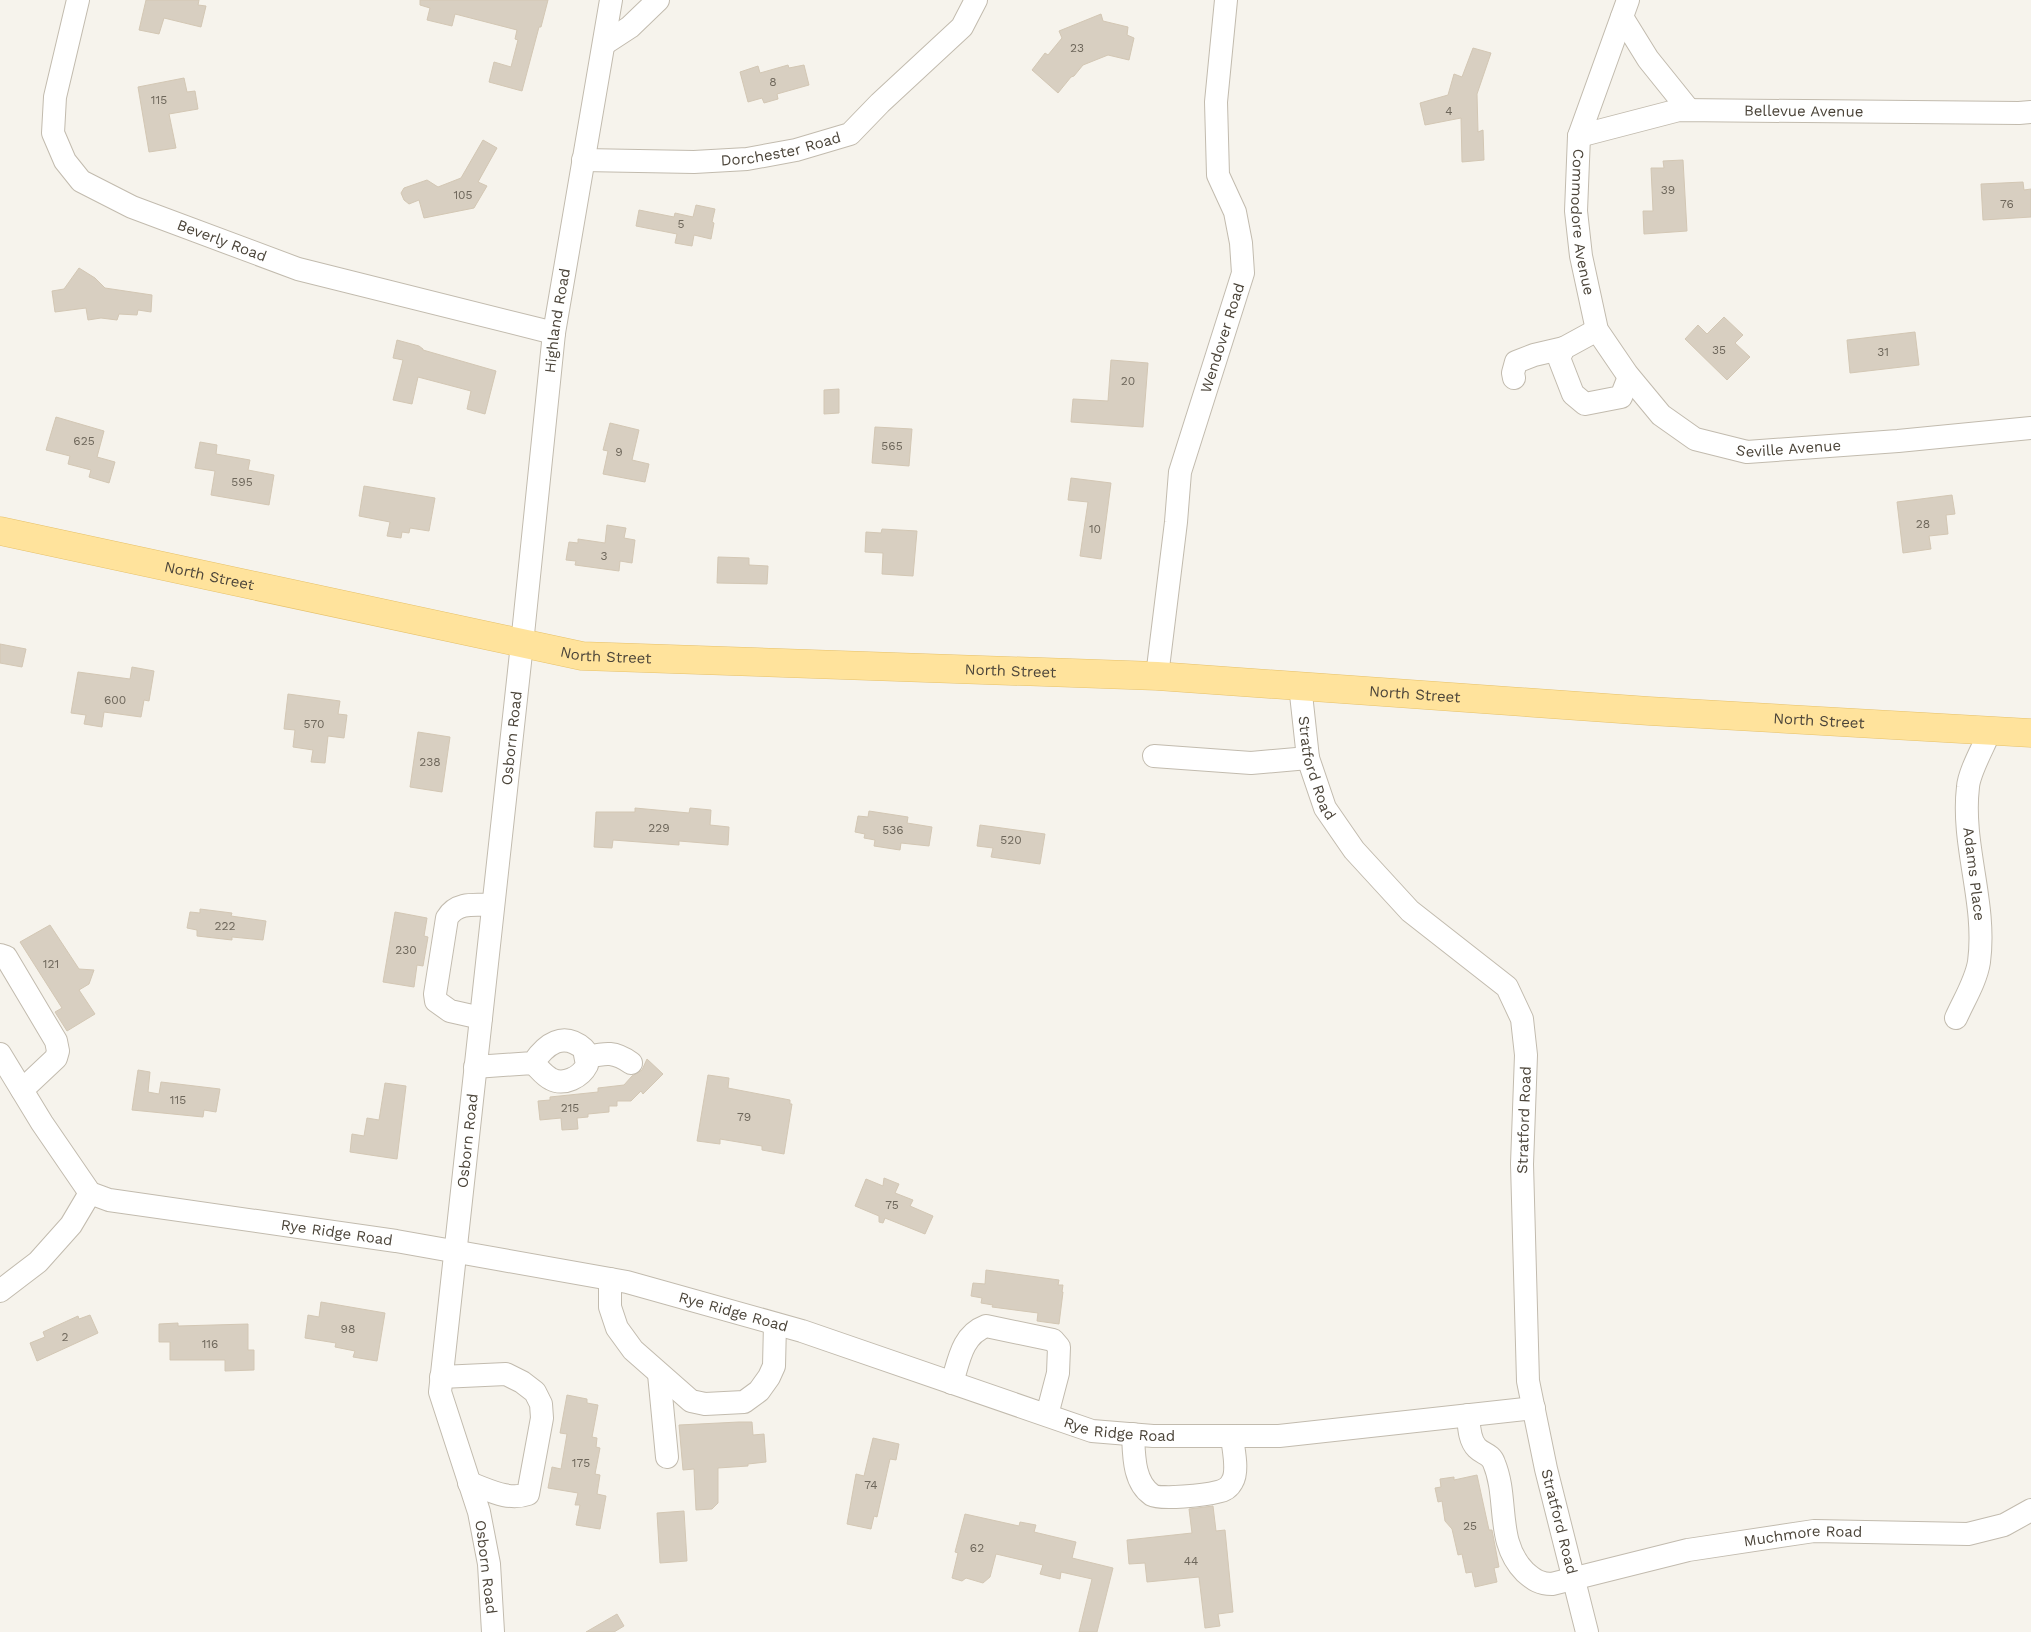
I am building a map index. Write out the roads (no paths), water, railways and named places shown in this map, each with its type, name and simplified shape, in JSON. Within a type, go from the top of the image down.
[{"type":"main road","name":"North Street","points":[[0,531],[582,656],[1157,676],[1649,711],[2031,733]]},
{"type":"street","name":"Beverly Road","points":[[78,0],[55,97],[53,133],[65,161],[81,181],[132,207],[298,269],[554,333]]},
{"type":"street","name":"Highland Road","points":[[522,644],[554,333],[611,0]]},
{"type":"street","points":[[604,44],[630,27],[658,0]]},
{"type":"street","name":"Dorchester Road","points":[[583,160],[694,162],[747,159],[796,150],[850,134],[880,103],[962,27],[976,0]]},
{"type":"street","name":"Wendover Road","points":[[1157,676],[1176,522],[1180,472],[1243,273],[1241,242],[1235,212],[1218,175],[1216,102],[1226,0]]},
{"type":"street","points":[[1625,9],[1648,59],[1689,110]]},
{"type":"street","name":"Commodore Avenue","points":[[1597,330],[1581,256],[1576,211],[1580,136],[1625,9]]},
{"type":"street","name":"Bellevue Avenue","points":[[1580,136],[1679,110],[2031,112]]},
{"type":"street","points":[[1514,378],[1513,373],[1516,362],[1534,354],[1564,348],[1597,330]]},
{"type":"street","name":"Seville Avenue","points":[[1597,330],[1629,377],[1661,415],[1695,439],[1747,452],[1898,441],[2031,428]]},
{"type":"street","points":[[1564,348],[1559,358],[1573,394],[1585,404],[1621,397],[1629,377]]},
{"type":"street","name":"Osborn Road","points":[[493,1632],[488,1564],[478,1512],[440,1392],[522,644]]},
{"type":"street","name":"Stratford Road","points":[[1300,686],[1308,758],[1325,808],[1354,850],[1410,911],[1507,987],[1522,1019],[1526,1054],[1522,1172],[1528,1381],[1546,1469],[1573,1578],[1580,1631]]},
{"type":"street","name":"Adams Place","points":[[1956,1018],[1978,963],[1981,927],[1966,810],[1968,785],[1990,731]]},
{"type":"street","points":[[1154,756],[1251,763],[1308,758]]},
{"type":"street","points":[[480,1018],[450,1011],[436,1000],[435,994],[447,918],[450,913],[466,904],[493,905]]},
{"type":"street","points":[[0,954],[6,957],[56,1040],[58,1051],[56,1058],[22,1090]]},
{"type":"street","points":[[475,1067],[533,1063],[550,1079],[558,1082],[567,1081],[583,1072],[588,1065],[584,1049],[572,1041],[560,1041],[550,1044],[541,1051],[533,1063]]},
{"type":"street","points":[[586,1057],[603,1053],[619,1055],[631,1063]]},
{"type":"street","points":[[0,1054],[42,1123],[90,1193],[71,1225],[38,1262],[0,1291]]},
{"type":"street","name":"Rye Ridge Road","points":[[90,1193],[109,1200],[396,1241],[627,1282],[802,1331],[1092,1431],[1134,1434],[1279,1436],[1534,1408]]},
{"type":"street","points":[[610,1279],[610,1307],[617,1328],[633,1350],[691,1401],[705,1404],[744,1402],[759,1391],[774,1366],[775,1324]]},
{"type":"street","points":[[952,1383],[968,1338],[977,1330],[986,1326],[1053,1340],[1059,1347],[1058,1373],[1048,1415]]},
{"type":"street","points":[[441,1377],[506,1374],[536,1392],[541,1404],[542,1418],[528,1494],[510,1498],[469,1483]]},
{"type":"street","points":[[659,1374],[667,1457]]},
{"type":"street","name":"Muchmore Road","points":[[1468,1415],[1472,1441],[1477,1448],[1490,1456],[1496,1468],[1500,1482],[1503,1520],[1510,1552],[1520,1567],[1538,1582],[1552,1584],[1688,1550],[1814,1531],[1968,1534],[2004,1525],[2031,1510]]},
{"type":"street","points":[[1134,1434],[1135,1467],[1143,1485],[1152,1495],[1162,1498],[1217,1492],[1228,1488],[1235,1474],[1232,1436]]}]
